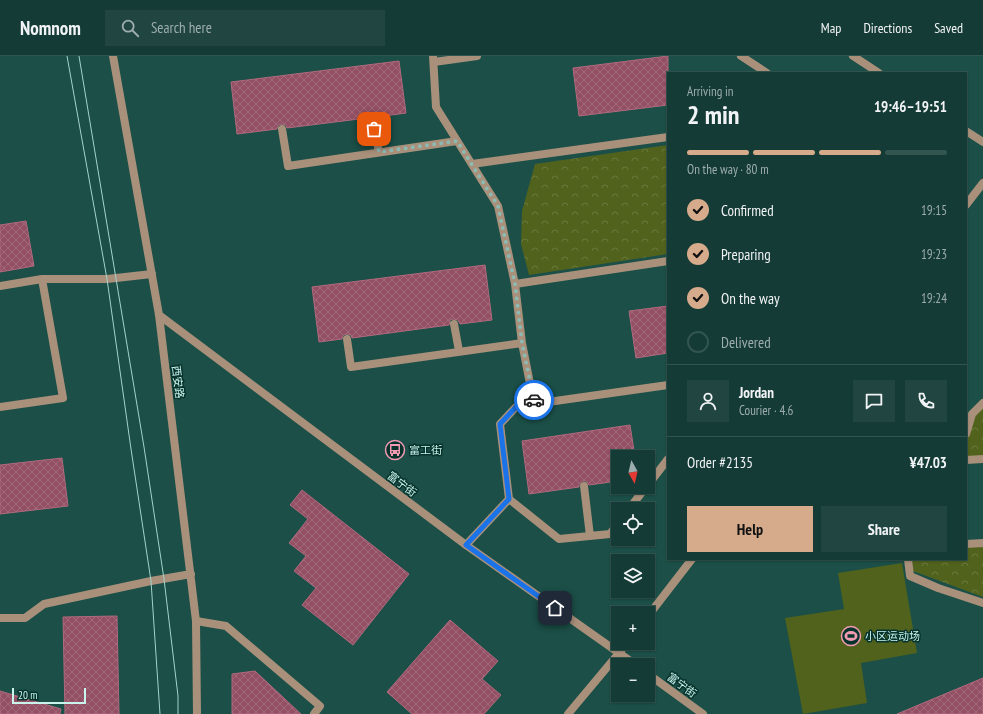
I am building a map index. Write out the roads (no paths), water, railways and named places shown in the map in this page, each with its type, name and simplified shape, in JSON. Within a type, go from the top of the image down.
[{"type":"street","name":"西安路","points":[[113,56],[159,315],[196,621],[197,714]]},
{"type":"street","points":[[477,56],[434,59],[436,107],[498,206],[515,284],[522,343],[534,404]]},
{"type":"street","points":[[741,56],[765,72]]},
{"type":"street","points":[[853,56],[877,72]]},
{"type":"street","points":[[372,118],[379,152]]},
{"type":"street","points":[[282,129],[288,166],[457,141]]},
{"type":"street","points":[[967,132],[983,142]]},
{"type":"street","points":[[472,164],[667,137]]},
{"type":"street","points":[[967,204],[983,183]]},
{"type":"street","points":[[515,284],[667,261]]},
{"type":"street","points":[[0,286],[42,279],[107,278],[152,274]]},
{"type":"street","points":[[0,407],[63,398],[42,279]]},
{"type":"street","name":"富宁街","points":[[159,315],[466,545],[627,658]]},
{"type":"street","points":[[454,324],[459,351]]},
{"type":"street","points":[[347,339],[351,367],[522,343]]},
{"type":"street","points":[[611,533],[610,534],[558,539],[509,499],[500,424],[516,407],[667,384]]},
{"type":"street","points":[[967,431],[972,414],[983,403]]},
{"type":"street","points":[[967,460],[983,459]]},
{"type":"street","points":[[655,475],[667,460]]},
{"type":"street","points":[[584,486],[590,536]]},
{"type":"street","points":[[634,502],[641,494]]},
{"type":"street","points":[[466,545],[509,499]]},
{"type":"street","points":[[967,544],[983,543]]},
{"type":"street","points":[[655,607],[691,560]]},
{"type":"street","points":[[908,560],[910,576],[938,588],[983,603]]},
{"type":"street","points":[[0,618],[26,618],[44,604],[191,574]]},
{"type":"street","points":[[196,621],[226,626],[320,706],[314,714]]},
{"type":"street","points":[[568,714],[622,650]]},
{"type":"street","name":"富宁街","points":[[655,679],[703,714]]},
{"type":"tram line","points":[[67,56],[107,279],[151,581],[160,714]]},
{"type":"tram line","points":[[79,56],[144,447],[164,579],[178,696],[178,714]]},
{"type":"place","name":"富工街","points":[[395,450]]},
{"type":"place","name":"小区运动场","points":[[851,636]]}]
